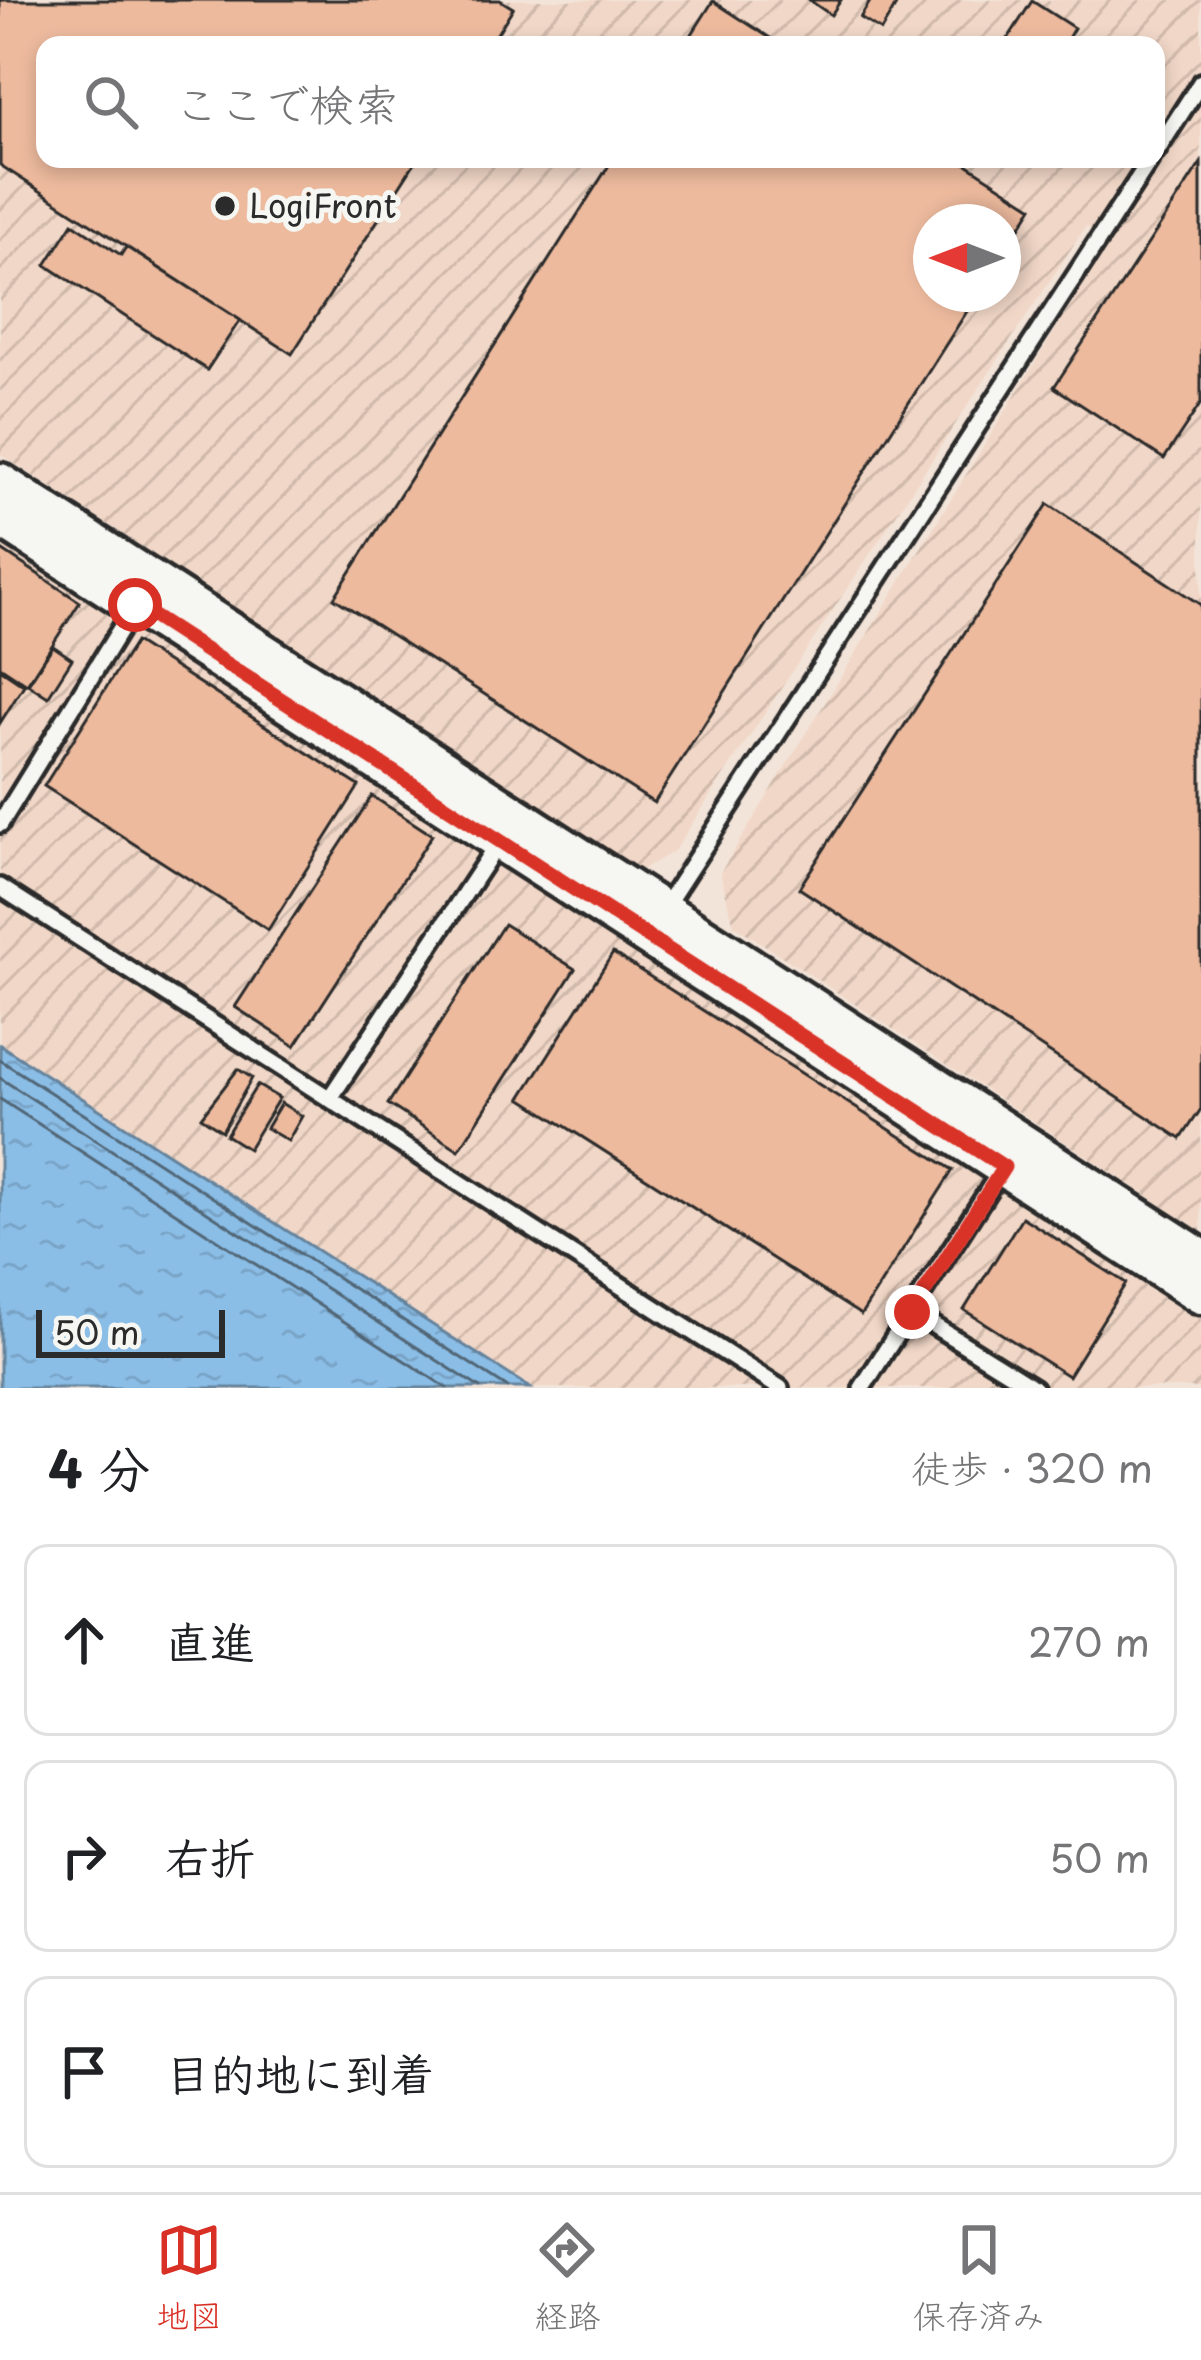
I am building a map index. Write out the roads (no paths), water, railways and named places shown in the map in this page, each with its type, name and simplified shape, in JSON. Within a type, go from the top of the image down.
[{"type":"street","points":[[0,482],[143,592],[508,829],[1012,1154],[1201,1258]]},
{"type":"street","points":[[0,518],[143,592]]},
{"type":"street","points":[[508,829],[663,911],[1012,1154],[1201,1294]]},
{"type":"lane","points":[[1165,138],[1201,82]]},
{"type":"lane","points":[[663,911],[1146,168]]},
{"type":"lane","points":[[0,824],[143,592]]},
{"type":"lane","points":[[330,1098],[508,829]]},
{"type":"lane","points":[[0,887],[780,1388]]},
{"type":"lane","points":[[862,1388],[1012,1154]]},
{"type":"lane","points":[[912,1312],[1034,1388]]},
{"type":"water","points":[[0,1045],[530,1388],[0,1388]]},
{"type":"place","name":"LogiFront","points":[[225,206]]}]
